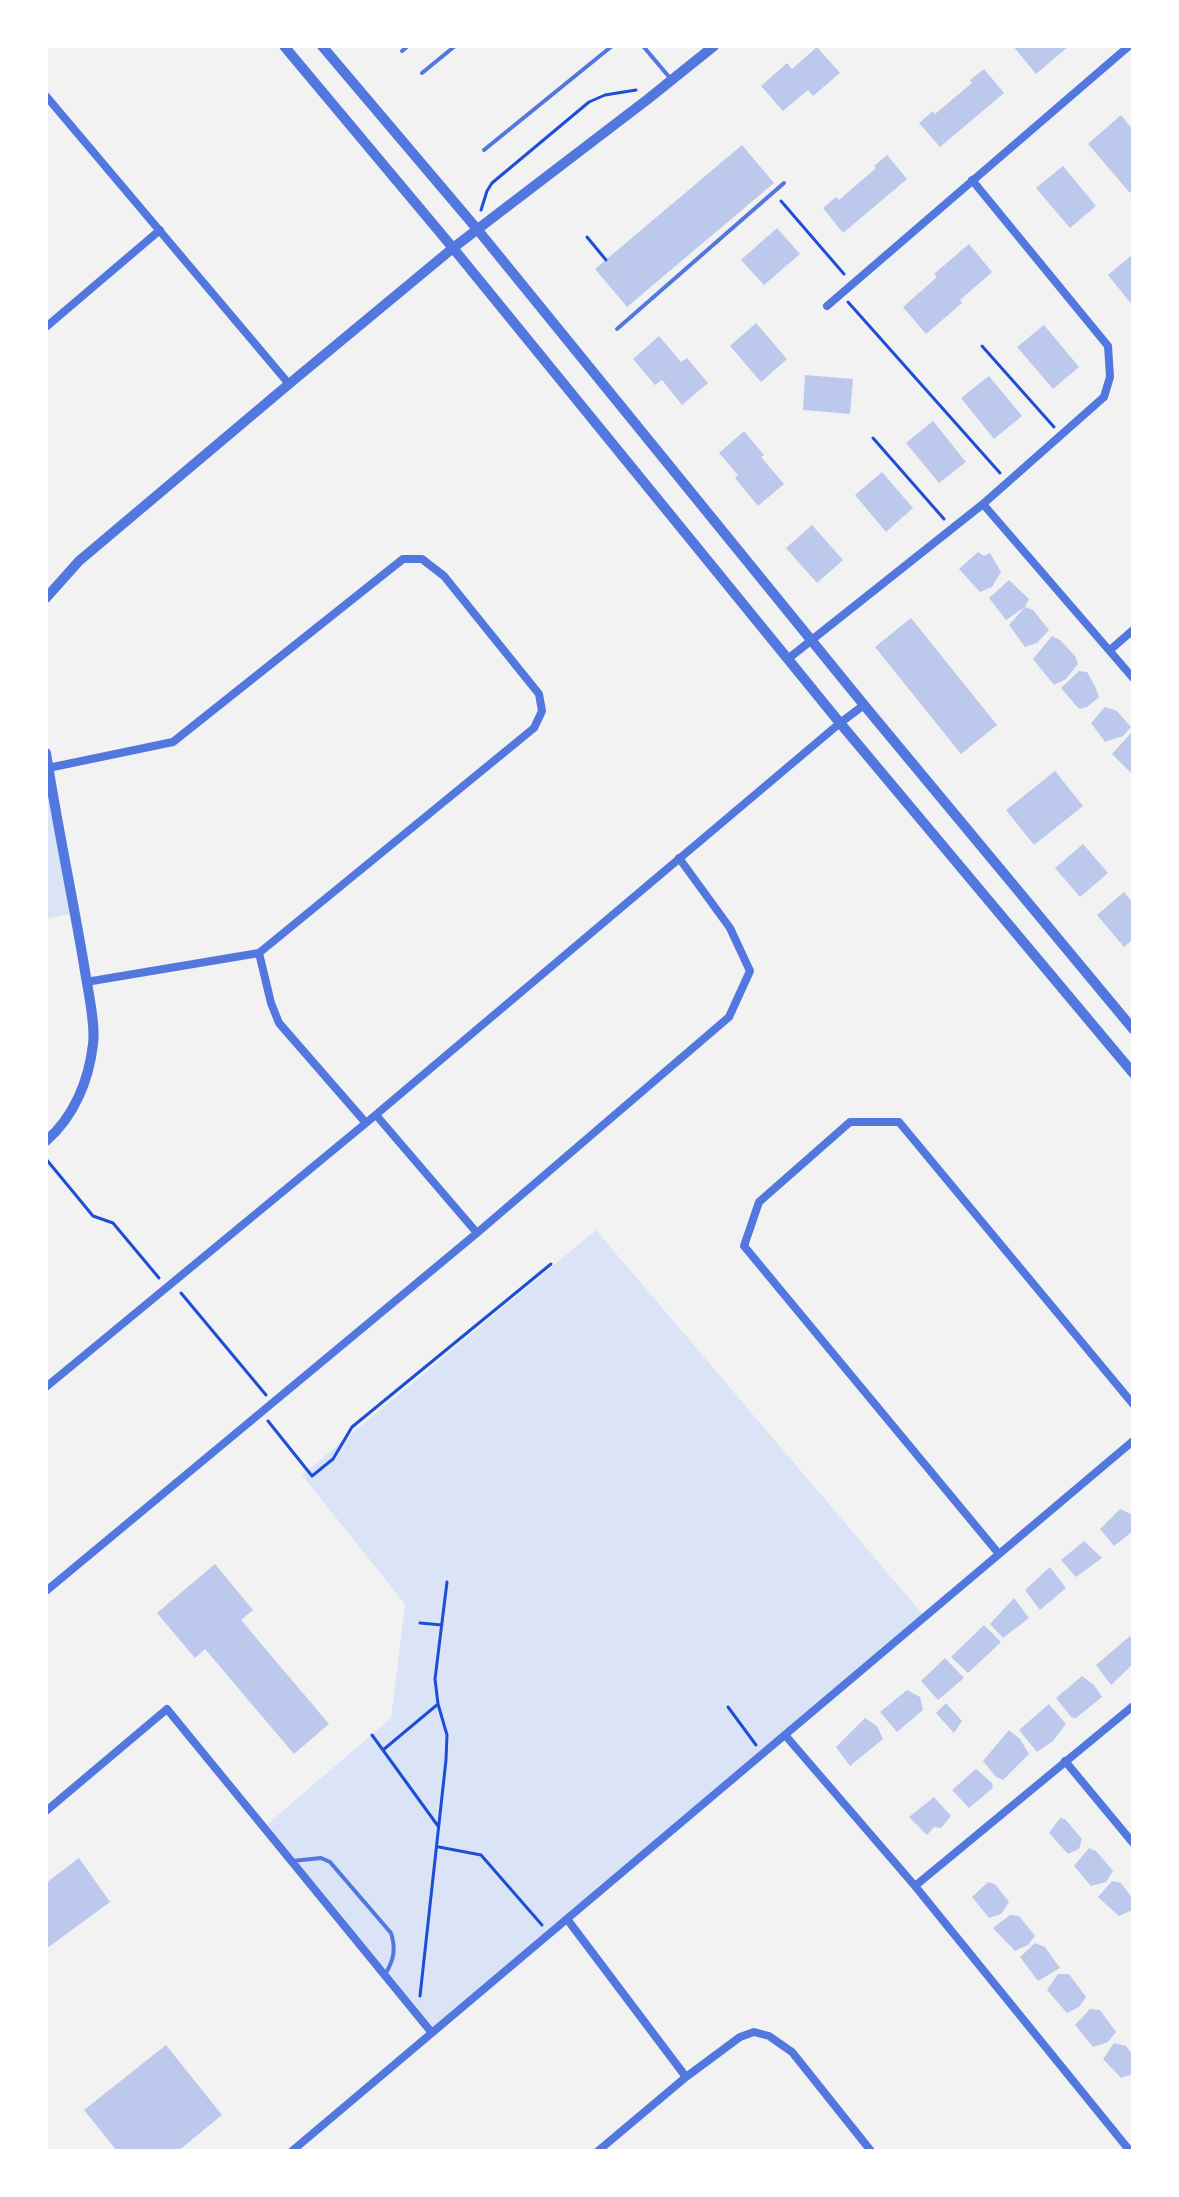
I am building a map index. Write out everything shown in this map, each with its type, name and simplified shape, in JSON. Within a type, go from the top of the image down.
[{"type":"street","points":[[284,46],[840,723],[1133,1073]]},
{"type":"street","points":[[322,46],[477,229],[864,705],[1133,1029]]},
{"type":"street","points":[[46,598],[79,561],[453,248],[714,46]]},
{"type":"street","points":[[827,306],[1129,46]]},
{"type":"street","points":[[46,96],[289,384]]},
{"type":"street","points":[[789,658],[953,529],[1104,397],[1110,377],[1108,346],[972,180]]},
{"type":"street","points":[[46,327],[160,230]]},
{"type":"street","points":[[983,504],[1133,678]]},
{"type":"street","points":[[48,768],[173,742],[403,559],[422,559],[444,576],[539,694],[542,711],[534,728],[259,953],[86,982]]},
{"type":"street","points":[[1110,650],[1133,630]]},
{"type":"street","points":[[46,1387],[376,1115],[864,705]]},
{"type":"street","points":[[46,753],[94,1040],[89,1069],[78,1099],[62,1127],[46,1141]]},
{"type":"street","points":[[46,1591],[477,1233],[729,1017],[750,971],[730,928],[679,858]]},
{"type":"street","points":[[259,953],[279,1023],[366,1123]]},
{"type":"street","points":[[376,1115],[477,1233]]},
{"type":"street","points":[[999,1554],[744,1246],[759,1202],[850,1122],[899,1122],[1133,1404]]},
{"type":"street","points":[[292,2151],[1133,1441]]},
{"type":"street","points":[[915,1886],[1133,1706]]},
{"type":"street","points":[[46,1811],[167,1709],[432,2033]]},
{"type":"street","points":[[785,1735],[915,1886],[1130,2151]]},
{"type":"street","points":[[1065,1761],[1133,1843]]},
{"type":"street","points":[[567,1919],[686,2077]]},
{"type":"street","points":[[598,2151],[686,2077],[740,2037],[754,2032],[769,2036],[792,2052],[871,2151]]},
{"type":"lane","points":[[402,51],[408,46]]},
{"type":"lane","points":[[422,73],[455,46]]},
{"type":"lane","points":[[484,150],[612,46]]},
{"type":"lane","points":[[643,46],[671,80]]},
{"type":"lane","points":[[617,329],[784,183]]},
{"type":"lane","points":[[291,1861],[321,1858],[330,1862],[391,1933],[394,1955],[385,1975]]},
{"type":"path","points":[[477,229],[482,203],[492,183],[589,102],[605,95],[638,89]]},
{"type":"path","points":[[773,192],[853,283]]},
{"type":"path","points":[[587,237],[606,260]]},
{"type":"path","points":[[841,293],[1009,482]]},
{"type":"path","points":[[982,346],[1061,435]]},
{"type":"path","points":[[873,438],[953,529]]},
{"type":"path","points":[[46,1159],[93,1216],[113,1223],[273,1404]]},
{"type":"path","points":[[262,1413],[312,1476],[333,1459],[352,1427],[551,1264]]},
{"type":"path","points":[[418,2015],[446,1760],[447,1735],[435,1679],[447,1582]]},
{"type":"path","points":[[420,1623],[442,1625]]},
{"type":"path","points":[[383,1750],[438,1704]]},
{"type":"path","points":[[728,1707],[763,1754]]},
{"type":"path","points":[[372,1735],[439,1828]]},
{"type":"path","points":[[439,1847],[481,1855],[550,1934]]},
{"type":"shaded area","points":[[46,753],[75,913],[46,919]]},
{"type":"shaded area","points":[[596,1230],[925,1617],[432,2033],[263,1828],[391,1718],[405,1604],[302,1475]]},
{"type":"building","points":[[1013,46],[1069,46],[1036,74]]},
{"type":"building","points":[[817,47],[840,73],[813,96],[808,90],[783,111],[761,86],[787,63],[792,69]]},
{"type":"building","points":[[984,69],[1004,93],[940,147],[919,123],[933,111],[935,114]]},
{"type":"building","points":[[1121,115],[1133,130],[1133,190],[1130,193],[1088,144]]},
{"type":"building","points":[[742,145],[774,183],[627,307],[595,269]]},
{"type":"building","points":[[887,155],[907,179],[843,233],[823,208],[836,197],[839,200]]},
{"type":"building","points":[[1063,166],[1096,206],[1070,228],[1036,188]]},
{"type":"building","points":[[777,228],[800,254],[764,285],[741,260]]},
{"type":"building","points":[[969,244],[992,272],[926,334],[903,307],[937,277],[934,274]]},
{"type":"building","points":[[1133,254],[1133,306],[1108,275]]},
{"type":"building","points":[[756,323],[787,359],[761,382],[730,346]]},
{"type":"building","points":[[1044,325],[1079,367],[1053,389],[1017,347]]},
{"type":"building","points":[[659,336],[681,362],[687,358],[708,383],[682,405],[662,380],[655,385],[633,359]]},
{"type":"building","points":[[805,375],[853,379],[850,414],[803,410]]},
{"type":"building","points":[[989,376],[1022,416],[994,439],[961,398]]},
{"type":"building","points":[[933,421],[966,462],[939,483],[906,443]]},
{"type":"building","points":[[744,431],[784,484],[758,506],[719,453]]},
{"type":"building","points":[[882,472],[913,508],[886,532],[855,495]]},
{"type":"building","points":[[812,525],[843,560],[817,583],[786,548]]},
{"type":"building","points":[[978,552],[984,556],[990,553],[1001,572],[992,587],[980,592],[959,569]]},
{"type":"building","points":[[1009,580],[1029,599],[1025,607],[1006,620],[989,598]]},
{"type":"building","points":[[1025,607],[1033,610],[1049,630],[1037,643],[1025,647],[1009,625]]},
{"type":"building","points":[[911,618],[997,725],[961,754],[875,647]]},
{"type":"building","points":[[1052,636],[1075,656],[1078,664],[1066,679],[1054,685],[1033,659]]},
{"type":"building","points":[[1079,671],[1087,672],[1099,697],[1087,707],[1079,709],[1061,688]]},
{"type":"building","points":[[1105,707],[1117,711],[1131,727],[1123,736],[1105,742],[1091,723]]},
{"type":"building","points":[[1131,733],[1133,772],[1131,773],[1112,754]]},
{"type":"building","points":[[1055,771],[1083,806],[1034,845],[1006,810]]},
{"type":"building","points":[[1083,844],[1108,873],[1080,897],[1055,868]]},
{"type":"building","points":[[1124,892],[1133,903],[1133,939],[1124,947],[1097,915]]},
{"type":"building","points":[[1120,1509],[1133,1515],[1133,1531],[1114,1546],[1100,1529]]},
{"type":"building","points":[[1084,1541],[1102,1558],[1076,1577],[1061,1560]]},
{"type":"building","points":[[215,1564],[253,1610],[241,1620],[329,1724],[294,1754],[205,1649],[195,1658],[157,1613]]},
{"type":"building","points":[[1050,1567],[1066,1588],[1040,1610],[1025,1590]]},
{"type":"building","points":[[1014,1598],[1029,1618],[1003,1638],[990,1624]]},
{"type":"building","points":[[984,1625],[1001,1642],[968,1673],[951,1657]]},
{"type":"building","points":[[1130,1636],[1133,1640],[1133,1664],[1111,1685],[1096,1665]]},
{"type":"building","points":[[945,1658],[964,1678],[938,1700],[921,1681]]},
{"type":"building","points":[[1082,1676],[1094,1685],[1102,1697],[1076,1718],[1071,1717],[1056,1698]]},
{"type":"building","points":[[907,1690],[920,1697],[923,1710],[897,1732],[880,1712]]},
{"type":"building","points":[[946,1703],[962,1721],[954,1733],[936,1713]]},
{"type":"building","points":[[1049,1704],[1066,1724],[1053,1741],[1037,1752],[1019,1730]]},
{"type":"building","points":[[865,1718],[877,1726],[883,1739],[850,1766],[836,1747]]},
{"type":"building","points":[[1009,1730],[1020,1739],[1029,1754],[1003,1780],[996,1777],[983,1761]]},
{"type":"building","points":[[976,1769],[992,1783],[993,1788],[969,1808],[952,1790]]},
{"type":"building","points":[[934,1797],[951,1816],[941,1828],[934,1827],[927,1835],[909,1817]]},
{"type":"building","points":[[1060,1818],[1065,1819],[1082,1839],[1079,1849],[1068,1854],[1049,1833]]},
{"type":"building","points":[[1089,1848],[1096,1851],[1113,1871],[1106,1882],[1091,1886],[1074,1866]]},
{"type":"building","points":[[79,1858],[110,1902],[46,1949],[46,1883]]},
{"type":"building","points":[[1112,1881],[1121,1883],[1133,1899],[1132,1910],[1119,1916],[1098,1897]]},
{"type":"building","points":[[988,1882],[995,1884],[1009,1902],[1001,1914],[989,1918],[972,1897]]},
{"type":"building","points":[[1010,1915],[1019,1916],[1035,1936],[1028,1945],[1015,1951],[993,1928]]},
{"type":"building","points":[[1035,1943],[1045,1947],[1060,1968],[1038,1981],[1020,1957]]},
{"type":"building","points":[[1058,1974],[1069,1974],[1086,1997],[1079,2007],[1067,2013],[1047,1990]]},
{"type":"building","points":[[1090,2009],[1100,2010],[1116,2032],[1108,2042],[1093,2047],[1075,2025]]},
{"type":"building","points":[[1114,2043],[1126,2046],[1133,2055],[1133,2074],[1121,2078],[1103,2059]]},
{"type":"building","points":[[166,2045],[222,2115],[178,2151],[117,2151],[84,2110]]}]
